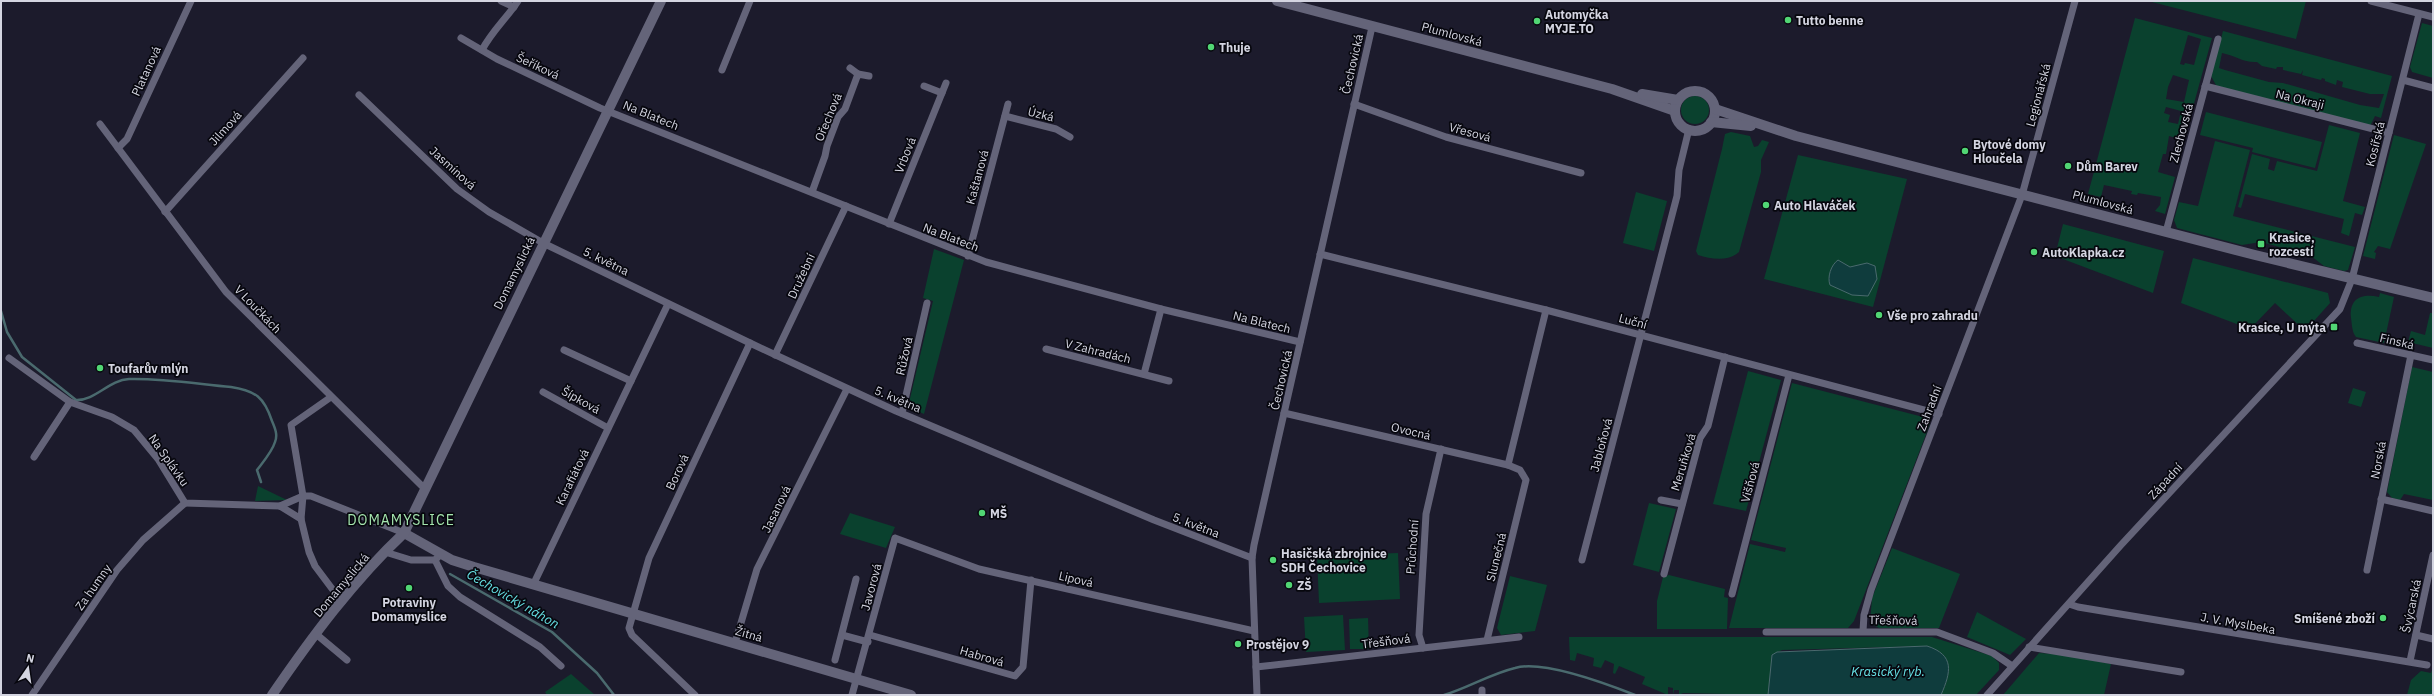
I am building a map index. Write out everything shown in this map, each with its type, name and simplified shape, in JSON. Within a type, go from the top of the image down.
[{"type":"main road","name":"Domamyslická","points":[[272,695],[316,634],[342,602],[385,552],[404,533],[424,488],[661,1]]},
{"type":"main road","name":"Plumlovská","points":[[1281,2],[1612,89],[1675,111]]},
{"type":"main road","name":"Plumlovská","points":[[1612,89],[1678,100]]},
{"type":"main road","points":[[1689,129],[1679,122],[1675,111],[1678,100],[1688,92],[1699,91],[1710,98],[1714,109],[1711,122]]},
{"type":"main road","name":"Plumlovská","points":[[1714,109],[1768,128],[2022,195],[2352,279],[2433,298]]},
{"type":"main road","name":"Plumlovská","points":[[1689,129],[1701,129],[1711,122],[1768,128]]},
{"type":"main road","name":"Žitná","points":[[404,533],[438,556],[911,695]]},
{"type":"street","name":"Platanová","points":[[118,148],[127,139],[191,1]]},
{"type":"street","points":[[482,50],[491,33],[516,4],[501,1]]},
{"type":"street","points":[[722,70],[750,1]]},
{"type":"street","name":"Legionářská","points":[[2022,195],[2074,1]]},
{"type":"street","points":[[2371,1],[2433,17]]},
{"type":"street","name":"Kosířská","points":[[2352,279],[2419,14]]},
{"type":"street","name":"Čechovická","points":[[1258,695],[1252,558],[1372,27]]},
{"type":"street","name":"Šeříková","points":[[461,38],[482,50],[607,110]]},
{"type":"street","name":"Zlechovská","points":[[2166,232],[2218,39]]},
{"type":"street","name":"Jilmová","points":[[165,212],[303,58]]},
{"type":"street","points":[[850,68],[858,74],[869,76]]},
{"type":"street","name":"Ořechová","points":[[812,192],[825,156],[826,146],[838,117],[845,109],[858,74]]},
{"type":"street","points":[[2403,80],[2433,88]]},
{"type":"street","name":"Vrbová","points":[[889,224],[946,83]]},
{"type":"street","points":[[924,86],[942,93]]},
{"type":"street","name":"Na Okraji","points":[[2205,86],[2389,134]]},
{"type":"street","name":"Jasmínová","points":[[359,95],[461,192],[490,212],[543,243]]},
{"type":"street","name":"Kaštanová","points":[[968,256],[1008,104]]},
{"type":"street","name":"Vřesová","points":[[1354,104],[1446,137],[1582,173]]},
{"type":"street","name":"Na Blatech","points":[[607,110],[968,256],[1161,309],[1300,342]]},
{"type":"street","name":"Úzká","points":[[1004,116],[1056,129],[1070,137]]},
{"type":"street","name":"V Loučkách","points":[[100,124],[226,292],[331,398],[424,488]]},
{"type":"street","points":[[1642,335],[1677,193],[1679,170],[1689,129]]},
{"type":"street","name":"Zahradní","points":[[1863,631],[1864,615],[1871,590],[2022,195]]},
{"type":"street","name":"Družební","points":[[776,355],[846,206]]},
{"type":"street","name":"5. května","points":[[543,243],[847,389],[1154,520],[1252,558]]},
{"type":"street","name":"Luční","points":[[1320,254],[1546,310],[1939,414]]},
{"type":"street","name":"Západní","points":[[1987,695],[2126,539],[2340,309],[2352,279]]},
{"type":"street","name":"Růžová","points":[[902,413],[927,303]]},
{"type":"street","name":"Karafiátová","points":[[534,583],[668,304]]},
{"type":"street","name":"V Zahradách","points":[[1144,374],[1161,309]]},
{"type":"street","points":[[1508,465],[1546,310]]},
{"type":"street","name":"Jabloňová","points":[[1582,560],[1642,335]]},
{"type":"street","name":"Finská","points":[[2357,342],[2433,360]]},
{"type":"street","name":"Borová","points":[[633,614],[649,558],[750,343]]},
{"type":"street","name":"V Zahradách","points":[[1046,349],[1169,381]]},
{"type":"street","points":[[564,350],[631,381]]},
{"type":"street","name":"Norská","points":[[2367,570],[2411,355]]},
{"type":"street","name":"Meruňková","points":[[1664,574],[1700,438],[1708,426],[1725,357]]},
{"type":"street","name":"Na Splávku","points":[[9,358],[70,402],[112,417],[134,430],[158,459],[185,502],[280,506],[303,496]]},
{"type":"street","name":"Višňová","points":[[1732,594],[1789,375]]},
{"type":"street","name":"Jasanová","points":[[735,643],[757,569],[847,389]]},
{"type":"street","name":"Šípková","points":[[543,392],[608,428]]},
{"type":"street","points":[[331,398],[291,425],[303,496],[301,520],[309,552],[313,561],[342,602]]},
{"type":"street","points":[[34,457],[70,402]]},
{"type":"street","name":"Ovocná","points":[[1284,413],[1508,465],[1520,470],[1526,480]]},
{"type":"street","name":"Průchodní","points":[[1423,648],[1419,635],[1424,530],[1428,501],[1441,449]]},
{"type":"street","name":"Slunečná","points":[[1487,640],[1526,480]]},
{"type":"street","points":[[303,496],[319,498],[404,533]]},
{"type":"street","points":[[2382,499],[2433,511]]},
{"type":"street","points":[[1661,500],[1682,504]]},
{"type":"street","name":"Za humny","points":[[32,695],[117,570],[143,540],[185,502]]},
{"type":"street","points":[[280,506],[301,520]]},
{"type":"street","name":"Lipová","points":[[895,538],[979,569],[1254,631]]},
{"type":"street","name":"Javorová","points":[[857,679],[895,538]]},
{"type":"street","name":"Domamyslická","points":[[385,552],[402,559],[418,561]]},
{"type":"street","name":"Švýcarská","points":[[2410,661],[2433,555]]},
{"type":"street","points":[[438,556],[448,586],[460,597],[540,648],[561,666]]},
{"type":"street","name":"Žitná","points":[[418,561],[438,556]]},
{"type":"street","name":"Javorová","points":[[836,660],[856,579]]},
{"type":"street","name":"Habrová","points":[[869,638],[1015,676],[1022,667],[1030,580]]},
{"type":"street","name":"J. V. Myslbeka","points":[[2069,604],[2093,610],[2427,665]]},
{"type":"street","points":[[633,614],[629,628],[632,635],[695,695]]},
{"type":"street","name":"Třešňová","points":[[1766,632],[1937,632],[1994,653],[2012,666]]},
{"type":"street","name":"Domamyslická","points":[[316,634],[347,660]]},
{"type":"street","points":[[842,635],[869,638]]},
{"type":"street","points":[[2416,635],[2433,639]]},
{"type":"street","name":"Třešňová","points":[[1256,667],[1519,637]]},
{"type":"street","points":[[2029,648],[2180,672]]},
{"type":"street","points":[[852,695],[857,679]]},
{"type":"shaded area","points":[[2148,1],[2306,1],[2296,39]]},
{"type":"shaded area","points":[[2135,18],[2212,38],[2179,158],[2176,157],[2180,139],[2169,136],[2166,154],[2163,154],[2158,172],[2175,177],[2165,214],[2155,211],[2160,205],[2161,197],[2138,193],[2137,195],[2131,194],[2132,191],[2104,185],[2101,197],[2088,194]],"holes":[[[2188,35],[2201,39],[2194,65],[2185,63],[2184,65],[2180,64]],[[2173,75],[2189,80],[2184,102],[2166,99],[2168,87]],[[2166,107],[2181,111],[2178,124],[2168,122],[2170,115],[2164,113]]]},
{"type":"shaded area","points":[[2422,23],[2433,26],[2433,78],[2412,72],[2410,67]]},
{"type":"shaded area","points":[[2223,31],[2392,76],[2381,118],[2375,116],[2370,126],[2217,87],[2211,76]],"holes":[[[2222,53],[2244,60],[2257,62],[2262,66],[2276,69],[2277,67],[2283,67],[2283,70],[2301,74],[2303,70],[2302,75],[2321,80],[2322,78],[2325,79],[2325,81],[2336,85],[2337,80],[2343,82],[2342,87],[2370,94],[2384,94],[2379,108],[2360,105],[2283,83],[2269,82],[2219,68]]]},
{"type":"shaded area","points":[[1695,96],[1705,100],[1709,110],[1705,120],[1695,124],[1685,120],[1681,110],[1685,100]]},
{"type":"shaded area","points":[[2206,112],[2322,142],[2315,168],[2252,152],[2253,148],[2200,135]]},
{"type":"shaded area","points":[[2329,125],[2360,133],[2343,201],[2365,207],[2362,215],[2355,213],[2349,236],[2341,233],[2344,219],[2245,194],[2241,208],[2238,207],[2252,154],[2270,159],[2268,169],[2274,171],[2277,161],[2317,171]]},
{"type":"shaded area","points":[[1731,132],[1750,136],[1754,147],[1758,146],[1762,140],[1769,142],[1761,160],[1761,172],[1739,252],[1725,258],[1708,258],[1698,255],[1696,251],[1725,134]]},
{"type":"shaded area","points":[[2394,135],[2426,144],[2390,249],[2378,246],[2374,252],[2376,253],[2375,259],[2363,256]]},
{"type":"shaded area","points":[[2215,141],[2250,150],[2233,216],[2355,247],[2348,270],[2344,271],[2324,266],[2311,256],[2261,242],[2242,245],[2177,228],[2174,220],[2179,202],[2198,206]]},
{"type":"shaded area","points":[[1798,155],[1907,179],[1873,307],[1764,279]]},
{"type":"shaded area","points":[[1636,192],[1667,201],[1654,251],[1623,243]]},
{"type":"shaded area","points":[[2063,224],[2164,251],[2153,293],[2055,256]]},
{"type":"shaded area","points":[[934,249],[964,260],[924,414],[908,407],[933,301],[923,298]]},
{"type":"shaded area","points":[[2193,258],[2328,293],[2330,303],[2305,331],[2275,303],[2250,329],[2181,303]]},
{"type":"shaded area","points":[[2380,293],[2394,297],[2384,343],[2356,337],[2353,331],[2351,318],[2351,311],[2354,302],[2367,296],[2379,297]]},
{"type":"shaded area","points":[[2430,313],[2433,313],[2433,348],[2408,342],[2411,331],[2425,335]]},
{"type":"shaded area","points":[[2412,367],[2433,372],[2433,500],[2404,494],[2400,500],[2392,498],[2387,492]]},
{"type":"shaded area","points":[[1748,371],[1781,380],[1746,511],[1713,504]]},
{"type":"shaded area","points":[[1792,383],[1927,418],[1930,424],[1854,621],[1848,628],[1729,628],[1750,544],[1785,552],[1786,548],[1751,540]]},
{"type":"shaded area","points":[[2353,388],[2366,392],[2361,407],[2348,403]]},
{"type":"shaded area","points":[[258,486],[287,500],[255,501]]},
{"type":"shaded area","points":[[1649,503],[1676,509],[1659,572],[1633,565]]},
{"type":"shaded area","points":[[850,513],[895,527],[886,548],[840,534]]},
{"type":"shaded area","points":[[1892,548],[1960,574],[1939,628],[1879,628],[1870,623],[1872,598]]},
{"type":"shaded area","points":[[1398,553],[1400,599],[1319,603],[1317,556]]},
{"type":"shaded area","points":[[1669,575],[1725,589],[1724,597],[1728,598],[1727,629],[1657,629],[1657,601],[1663,577]]},
{"type":"shaded area","points":[[1510,576],[1547,585],[1535,631],[1501,635],[1497,628]]},
{"type":"shaded area","points":[[1977,612],[2026,639],[2010,655],[1967,637]]},
{"type":"shaded area","points":[[1343,615],[1345,650],[1306,652],[1304,617]]},
{"type":"shaded area","points":[[1368,618],[1369,649],[1350,649],[1349,619]]},
{"type":"shaded area","points":[[1569,637],[1932,637],[1992,656],[1999,663],[1999,670],[1976,695],[1941,695],[1947,679],[1948,666],[1942,654],[1927,646],[1782,650],[1772,655],[1768,695],[1683,693],[1679,695],[1679,690],[1674,690],[1673,695],[1673,688],[1668,687],[1668,695],[1642,684],[1645,677],[1619,666],[1615,674],[1613,673],[1614,664],[1605,660],[1601,668],[1593,666],[1594,658],[1577,653],[1575,661],[1570,660]]},
{"type":"shaded area","points":[[2039,653],[2066,655],[2111,664],[2104,695],[2003,695]]},
{"type":"shaded area","points":[[2433,667],[2433,695],[2407,695],[2411,680],[2421,671],[2431,673]]},
{"type":"shaded area","points":[[571,674],[595,695],[547,695],[545,692]]},
{"type":"water","points":[[1838,260],[1850,267],[1867,263],[1875,266],[1877,279],[1868,296],[1852,295],[1830,285],[1830,271]]},
{"type":"water","name":"Krasický ryb.","points":[[1927,646],[1942,654],[1948,665],[1947,679],[1941,695],[1768,695],[1772,655],[1777,652]]},
{"type":"waterway","name":"Čechovický náhon","points":[[1,311],[7,332],[22,357],[76,400],[89,397],[115,383],[129,379],[167,380],[231,387],[247,391],[258,396],[266,406],[276,434],[274,446],[257,470],[261,482]]},
{"type":"waterway","name":"Čechovický náhon","points":[[450,574],[552,632],[597,673],[614,695]]},
{"type":"waterway","name":"Čechovický náhon","points":[[1444,695],[1462,689],[1488,677],[1515,668],[1527,666],[1541,667],[1575,674],[1635,695]]},
{"type":"place","name":"Tutto benne","points":[[1788,20]]},
{"type":"place","name":"Automyčka MYJE.TO","points":[[1537,21]]},
{"type":"place","name":"Thuje","points":[[1211,47]]},
{"type":"place","name":"Bytové domy Hloučela","points":[[1965,151]]},
{"type":"place","name":"Dům Barev","points":[[2068,166]]},
{"type":"place","name":"Auto Hlaváček","points":[[1766,205]]},
{"type":"place","name":"Krasice, rozcestí","points":[[2261,244]]},
{"type":"place","name":"AutoKlapka.cz","points":[[2034,252]]},
{"type":"place","name":"Vše pro zahradu","points":[[1879,315]]},
{"type":"place","name":"Krasice, U mýta","points":[[2334,327]]},
{"type":"place","name":"Toufarův mlýn","points":[[100,368]]},
{"type":"place","name":"MŠ","points":[[982,513]]},
{"type":"place","name":"Hasičská zbrojnice SDH Čechovice","points":[[1273,560]]},
{"type":"place","name":"ZŠ","points":[[1289,585]]},
{"type":"place","name":"Potraviny Domamyslice","points":[[409,588]]},
{"type":"place","name":"Smíšené zboží","points":[[2383,618]]},
{"type":"place","name":"Prostějov 9","points":[[1238,644]]},
{"type":"district","name":"DOMAMYSLICE","points":[[401,520]]}]
